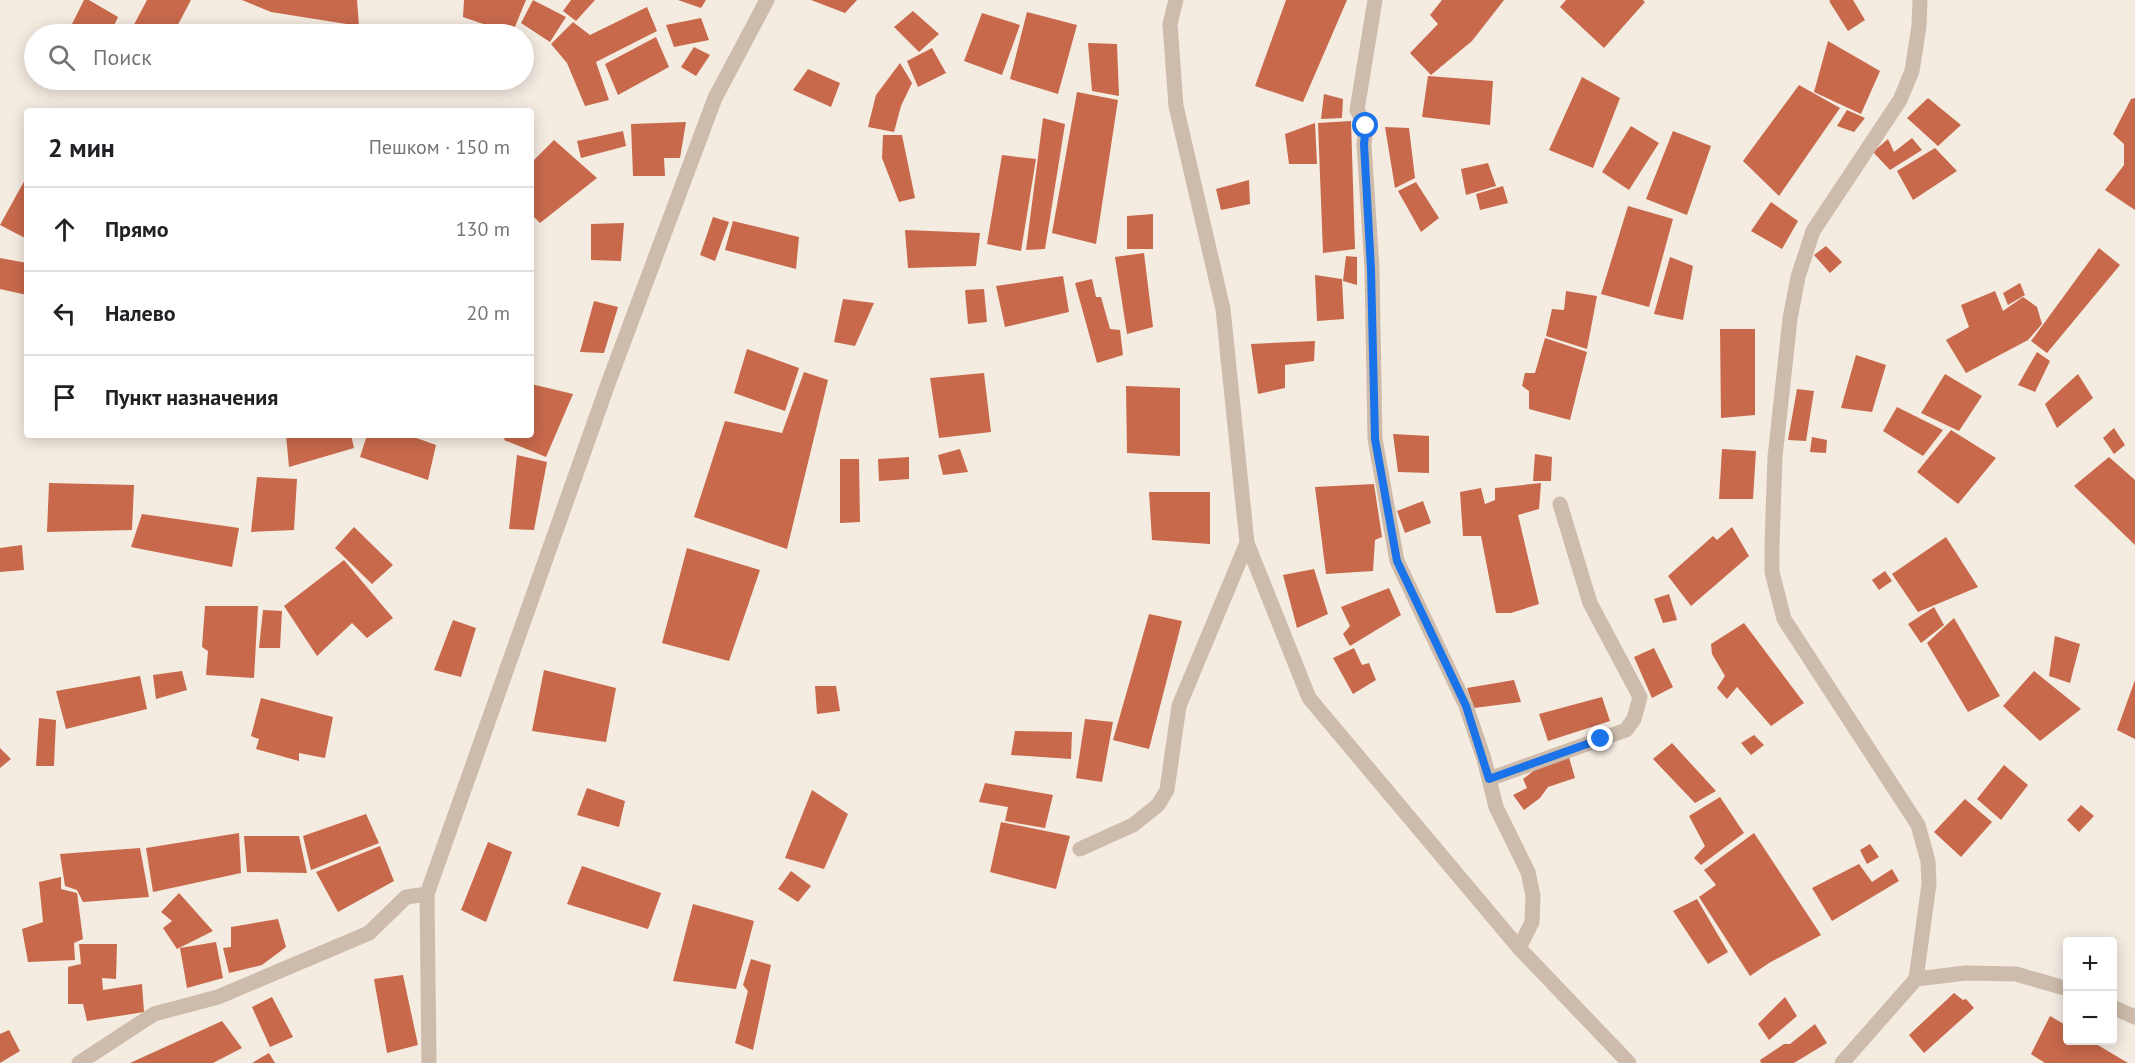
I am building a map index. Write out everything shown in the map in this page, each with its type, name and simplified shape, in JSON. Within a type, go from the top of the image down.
[{"type":"street","points":[[429,1063],[427,894],[609,381],[715,98],[767,0]]},
{"type":"street","points":[[1176,0],[1170,24],[1176,106],[1223,309],[1247,543],[1309,698],[1519,948],[1629,1063]]},
{"type":"street","points":[[1374,0],[1357,110],[1366,126],[1364,144],[1371,269],[1375,439],[1397,561],[1466,706],[1496,807],[1528,872],[1533,896],[1532,922],[1519,948]]},
{"type":"street","points":[[1842,1063],[1916,979],[1929,884],[1928,861],[1918,825],[1784,619],[1772,572],[1775,457],[1790,320],[1798,277],[1813,231],[1900,100],[1912,71],[1919,26],[1920,0]]},
{"type":"street","points":[[1489,779],[1626,730],[1634,719],[1637,708],[1640,696],[1590,603],[1560,504]]},
{"type":"street","points":[[1080,849],[1133,825],[1158,805],[1167,790],[1179,706],[1247,543]]},
{"type":"street","points":[[79,1063],[154,1014],[218,997],[369,933],[406,897],[427,894]]},
{"type":"street","points":[[1916,979],[1966,973],[2016,974],[2063,989]]},
{"type":"street","points":[[2117,1009],[2135,1017]]},
{"type":"building","points":[[84,0],[89,0],[118,17],[115,24],[72,24]]},
{"type":"building","points":[[147,0],[191,0],[178,24],[134,24]]},
{"type":"building","points":[[242,0],[357,0],[359,24],[346,24],[271,12]]},
{"type":"building","points":[[464,0],[526,0],[516,24],[483,24],[463,17]]},
{"type":"building","points":[[533,0],[566,17],[550,42],[534,32],[534,24],[521,23]]},
{"type":"building","points":[[571,0],[595,0],[576,21],[563,11]]},
{"type":"building","points":[[678,0],[706,0],[701,8]]},
{"type":"building","points":[[811,0],[857,0],[845,13]]},
{"type":"building","points":[[1286,0],[1347,0],[1303,102],[1255,86]]},
{"type":"building","points":[[1442,0],[1504,0],[1472,41],[1431,75],[1410,53],[1438,24],[1430,15]]},
{"type":"building","points":[[1566,0],[1643,0],[1645,2],[1604,48],[1560,7]]},
{"type":"building","points":[[1853,0],[1865,20],[1848,31],[1829,1]]},
{"type":"building","points":[[647,7],[657,31],[596,62],[609,100],[585,106],[567,63],[551,44],[573,22],[590,35]]},
{"type":"building","points":[[913,11],[939,34],[919,52],[894,27]]},
{"type":"building","points":[[1027,12],[1077,25],[1058,94],[1010,79]]},
{"type":"building","points":[[982,13],[1020,25],[1002,75],[964,61]]},
{"type":"building","points":[[701,18],[709,40],[674,47],[666,25]]},
{"type":"building","points":[[656,37],[669,67],[618,95],[605,64]]},
{"type":"building","points":[[1828,41],[1880,71],[1861,114],[1814,92]]},
{"type":"building","points":[[1088,43],[1117,44],[1119,96],[1092,91]]},
{"type":"building","points":[[694,47],[710,55],[696,76],[681,67]]},
{"type":"building","points":[[932,48],[946,73],[918,87],[907,61]]},
{"type":"building","points":[[900,63],[912,83],[901,106],[894,132],[868,127],[876,95]]},
{"type":"building","points":[[808,69],[840,83],[831,107],[793,90]]},
{"type":"building","points":[[1428,76],[1493,81],[1490,125],[1422,117]]},
{"type":"building","points":[[1582,77],[1620,98],[1593,168],[1549,150]]},
{"type":"building","points":[[1799,85],[1840,108],[1779,196],[1743,161]]},
{"type":"building","points":[[1077,92],[1118,100],[1096,244],[1052,233]]},
{"type":"building","points":[[1324,94],[1343,99],[1342,118],[1321,119]]},
{"type":"building","points":[[1928,98],[1961,125],[1938,146],[1907,118]]},
{"type":"building","points":[[2135,98],[2135,210],[2105,190],[2124,165],[2124,144],[2113,134],[2131,99]]},
{"type":"building","points":[[1847,110],[1865,118],[1854,132],[1837,126]]},
{"type":"building","points":[[1043,118],[1065,124],[1045,249],[1026,250]]},
{"type":"building","points":[[1351,121],[1355,249],[1323,253],[1318,123]]},
{"type":"building","points":[[686,122],[680,158],[664,158],[665,176],[633,176],[631,124]]},
{"type":"building","points":[[1315,123],[1317,164],[1289,164],[1285,134]]},
{"type":"building","points":[[1631,126],[1659,143],[1629,190],[1602,172]]},
{"type":"building","points":[[1385,127],[1409,128],[1415,178],[1395,188]]},
{"type":"building","points":[[623,131],[626,146],[581,158],[577,141]]},
{"type":"building","points":[[1673,131],[1711,146],[1687,215],[1646,199]]},
{"type":"building","points":[[883,135],[902,135],[915,198],[899,202],[882,158]]},
{"type":"building","points":[[1912,138],[1922,150],[1890,170],[1873,152],[1888,139],[1894,152]]},
{"type":"building","points":[[554,140],[597,178],[540,223],[534,217],[534,160]]},
{"type":"building","points":[[1935,148],[1957,171],[1913,200],[1897,171]]},
{"type":"building","points":[[1002,155],[1036,159],[1021,251],[987,244]]},
{"type":"building","points":[[1488,163],[1496,186],[1466,195],[1461,169]]},
{"type":"building","points":[[1249,180],[1250,204],[1221,210],[1216,189]]},
{"type":"building","points":[[24,181],[24,237],[0,225]]},
{"type":"building","points":[[1416,182],[1439,218],[1421,232],[1398,191]]},
{"type":"building","points":[[1503,186],[1508,203],[1480,210],[1476,194]]},
{"type":"building","points":[[1771,202],[1798,221],[1782,249],[1751,231]]},
{"type":"building","points":[[1628,206],[1673,219],[1649,307],[1601,294]]},
{"type":"building","points":[[1153,214],[1153,249],[1127,249],[1127,216]]},
{"type":"building","points":[[713,217],[729,222],[715,261],[700,255]]},
{"type":"building","points":[[733,221],[799,237],[796,269],[725,250]]},
{"type":"building","points":[[624,223],[621,261],[591,260],[591,224]]},
{"type":"building","points":[[905,230],[980,233],[976,266],[908,268]]},
{"type":"building","points":[[1826,246],[1842,262],[1830,273],[1814,255]]},
{"type":"building","points":[[2099,248],[2120,265],[2047,353],[2031,341]]},
{"type":"building","points":[[1144,253],[1153,327],[1127,334],[1115,257]]},
{"type":"building","points":[[1346,256],[1357,257],[1357,285],[1343,281]]},
{"type":"building","points":[[1670,257],[1693,266],[1683,320],[1654,314]]},
{"type":"building","points":[[0,258],[24,262],[24,294],[0,289]]},
{"type":"building","points":[[1315,275],[1342,279],[1344,319],[1317,321]]},
{"type":"building","points":[[1063,276],[1069,312],[1005,327],[996,286]]},
{"type":"building","points":[[1092,279],[1096,297],[1101,297],[1110,329],[1120,330],[1123,355],[1097,363],[1075,283]]},
{"type":"building","points":[[2020,283],[2025,295],[2008,305],[2003,293]]},
{"type":"building","points":[[984,289],[987,322],[968,324],[965,290]]},
{"type":"building","points":[[1566,291],[1597,296],[1587,349],[1546,336],[1552,309],[1564,310]]},
{"type":"building","points":[[1995,291],[2003,311],[2023,297],[2037,307],[2042,324],[2028,340],[1966,373],[1946,340],[1969,327],[1961,305]]},
{"type":"building","points":[[843,299],[874,303],[855,346],[834,342]]},
{"type":"building","points":[[594,301],[618,307],[604,353],[580,352]]},
{"type":"building","points":[[1720,329],[1755,329],[1755,415],[1721,418]]},
{"type":"building","points":[[1545,338],[1587,352],[1570,420],[1529,409],[1529,391],[1522,386],[1525,373],[1535,373]]},
{"type":"building","points":[[1315,341],[1314,361],[1285,365],[1285,388],[1258,394],[1251,344]]},
{"type":"building","points":[[747,349],[799,368],[785,411],[734,393]]},
{"type":"building","points":[[2037,352],[2050,361],[2035,392],[2018,385]]},
{"type":"building","points":[[1856,355],[1886,365],[1872,412],[1841,408]]},
{"type":"building","points":[[804,372],[828,380],[787,549],[694,517],[725,421],[782,433]]},
{"type":"building","points":[[984,373],[991,432],[939,438],[930,378]]},
{"type":"building","points":[[1945,374],[1982,396],[1959,431],[1921,413]]},
{"type":"building","points":[[2078,374],[2093,398],[2057,428],[2045,404]]},
{"type":"building","points":[[534,385],[573,394],[546,457],[504,440],[505,438],[534,438]]},
{"type":"building","points":[[1126,386],[1180,388],[1180,456],[1127,453]]},
{"type":"building","points":[[1797,389],[1814,391],[1806,441],[1788,440]]},
{"type":"building","points":[[1897,407],[1943,430],[1923,456],[1883,431]]},
{"type":"building","points":[[2114,428],[2125,445],[2114,454],[2103,438]]},
{"type":"building","points":[[1951,430],[1996,458],[1958,504],[1917,472]]},
{"type":"building","points":[[1393,434],[1429,436],[1429,473],[1398,472]]},
{"type":"building","points":[[1812,437],[1827,440],[1826,453],[1810,452]]},
{"type":"building","points":[[286,438],[352,438],[354,448],[289,467]]},
{"type":"building","points":[[366,438],[416,438],[436,445],[428,480],[360,457]]},
{"type":"building","points":[[960,449],[968,472],[943,475],[938,455]]},
{"type":"building","points":[[1722,449],[1756,451],[1753,499],[1719,499]]},
{"type":"building","points":[[1535,454],[1552,457],[1551,481],[1533,481]]},
{"type":"building","points":[[517,455],[547,462],[534,530],[509,529]]},
{"type":"building","points":[[909,457],[909,479],[879,481],[878,459]]},
{"type":"building","points":[[2109,457],[2135,480],[2135,545],[2074,486]]},
{"type":"building","points":[[840,459],[859,459],[860,522],[840,523]]},
{"type":"building","points":[[257,477],[297,479],[294,530],[251,532]]},
{"type":"building","points":[[49,483],[134,485],[132,530],[47,532]]},
{"type":"building","points":[[1541,483],[1539,509],[1518,515],[1539,604],[1511,613],[1496,613],[1481,536],[1463,536],[1460,492],[1481,488],[1485,504],[1495,500],[1495,488]]},
{"type":"building","points":[[1374,484],[1382,537],[1375,540],[1373,571],[1326,574],[1315,487]]},
{"type":"building","points":[[1149,492],[1210,492],[1210,544],[1152,540]]},
{"type":"building","points":[[1423,501],[1431,523],[1405,533],[1397,511]]},
{"type":"building","points":[[142,514],[239,528],[232,567],[131,547]]},
{"type":"building","points":[[354,527],[393,565],[372,584],[335,548]]},
{"type":"building","points":[[1732,527],[1749,556],[1691,606],[1668,576],[1713,536],[1717,540]]},
{"type":"building","points":[[1946,537],[1978,587],[1918,612],[1892,574]]},
{"type":"building","points":[[22,545],[24,570],[0,572],[0,548]]},
{"type":"building","points":[[687,548],[760,570],[729,661],[662,643]]},
{"type":"building","points":[[344,560],[393,618],[367,638],[352,623],[317,656],[284,606]]},
{"type":"building","points":[[1314,569],[1328,614],[1297,628],[1283,575]]},
{"type":"building","points":[[1885,571],[1892,581],[1879,590],[1872,580]]},
{"type":"building","points":[[1389,588],[1401,615],[1350,646],[1343,634],[1350,626],[1341,607]]},
{"type":"building","points":[[1669,594],[1677,620],[1663,623],[1654,599]]},
{"type":"building","points":[[205,606],[258,606],[254,678],[206,675],[208,651],[202,647]]},
{"type":"building","points":[[1934,607],[1944,625],[1921,643],[1908,624]]},
{"type":"building","points":[[263,610],[282,611],[280,648],[259,648]]},
{"type":"building","points":[[1149,614],[1182,621],[1149,749],[1113,740]]},
{"type":"building","points":[[1954,618],[2000,696],[1968,712],[1927,643]]},
{"type":"building","points":[[453,620],[476,628],[461,677],[434,670]]},
{"type":"building","points":[[1744,623],[1804,703],[1771,726],[1737,687],[1727,699],[1717,688],[1725,676],[1712,654],[1711,644]]},
{"type":"building","points":[[2055,636],[2080,644],[2070,683],[2049,676]]},
{"type":"building","points":[[1354,648],[1362,665],[1369,663],[1376,680],[1353,694],[1333,658]]},
{"type":"building","points":[[1654,648],[1673,687],[1652,698],[1634,657]]},
{"type":"building","points":[[544,670],[616,688],[606,742],[532,731]]},
{"type":"building","points":[[182,671],[187,690],[156,699],[153,675]]},
{"type":"building","points":[[2034,671],[2081,709],[2040,741],[2003,706]]},
{"type":"building","points":[[140,676],[147,709],[66,729],[56,691]]},
{"type":"building","points":[[1514,680],[1521,702],[1474,708],[1467,688]]},
{"type":"building","points":[[2135,680],[2135,739],[2117,730]]},
{"type":"building","points":[[815,686],[836,686],[840,711],[817,714]]},
{"type":"building","points":[[1602,697],[1610,721],[1548,741],[1539,714]]},
{"type":"building","points":[[261,698],[333,717],[325,758],[299,753],[299,761],[256,749],[259,739],[251,736]]},
{"type":"building","points":[[39,718],[56,720],[54,766],[36,766]]},
{"type":"building","points":[[1085,719],[1113,722],[1102,782],[1076,778]]},
{"type":"building","points":[[1015,731],[1072,732],[1071,759],[1011,755]]},
{"type":"building","points":[[1754,735],[1764,745],[1751,755],[1741,743]]},
{"type":"building","points":[[1672,743],[1716,791],[1695,803],[1653,759]]},
{"type":"building","points":[[0,748],[11,759],[0,768]]},
{"type":"building","points":[[1568,754],[1575,778],[1548,787],[1540,798],[1524,810],[1513,795],[1527,788],[1523,779],[1540,766]]},
{"type":"building","points":[[2004,765],[2028,785],[2001,820],[1977,799]]},
{"type":"building","points":[[985,783],[1053,795],[1045,828],[1005,821],[1008,807],[979,802]]},
{"type":"building","points":[[587,788],[625,801],[619,827],[577,815]]},
{"type":"building","points":[[812,790],[848,814],[824,869],[785,858]]},
{"type":"building","points":[[1720,797],[1744,833],[1701,865],[1694,858],[1705,846],[1689,816]]},
{"type":"building","points":[[1965,799],[1992,822],[1961,857],[1934,832]]},
{"type":"building","points":[[2081,805],[2094,816],[2079,832],[2067,820]]},
{"type":"building","points":[[366,814],[379,843],[311,870],[303,836]]},
{"type":"building","points":[[1001,822],[1070,836],[1056,889],[990,872]]},
{"type":"building","points":[[239,833],[241,873],[153,892],[146,848]]},
{"type":"building","points":[[1754,833],[1821,935],[1750,976],[1699,897],[1716,885],[1704,870]]},
{"type":"building","points":[[244,836],[299,836],[307,873],[247,872]]},
{"type":"building","points":[[488,842],[512,852],[486,922],[461,910]]},
{"type":"building","points":[[1870,844],[1879,857],[1867,864],[1860,850]]},
{"type":"building","points":[[380,846],[394,881],[338,912],[316,872]]},
{"type":"building","points":[[140,848],[149,897],[83,902],[77,890],[65,886],[60,854]]},
{"type":"building","points":[[1859,864],[1872,882],[1892,869],[1899,881],[1832,921],[1812,888]]},
{"type":"building","points":[[582,866],[661,893],[648,929],[567,904]]},
{"type":"building","points":[[791,871],[811,886],[798,902],[778,889]]},
{"type":"building","points":[[61,877],[61,889],[77,893],[83,939],[74,943],[75,960],[28,962],[22,929],[43,922],[39,882]]},
{"type":"building","points":[[179,893],[213,931],[177,949],[163,928],[172,921],[161,912]]},
{"type":"building","points":[[1697,899],[1728,952],[1708,964],[1673,911]]},
{"type":"building","points":[[693,904],[754,921],[736,989],[673,981]]},
{"type":"building","points":[[278,919],[286,947],[262,965],[229,973],[223,948],[231,947],[231,927]]},
{"type":"building","points":[[216,942],[223,978],[187,988],[180,948]]},
{"type":"building","points":[[79,944],[117,944],[116,979],[102,978],[103,990],[142,984],[144,1012],[87,1021],[83,1004],[68,1004],[68,967],[81,964]]},
{"type":"building","points":[[751,959],[771,965],[753,1050],[735,1043],[748,991],[743,985]]},
{"type":"building","points":[[403,975],[418,1045],[387,1053],[374,979]]},
{"type":"building","points":[[1954,993],[1963,1000],[1966,999],[1974,1008],[1924,1053],[1909,1035]]},
{"type":"building","points":[[272,997],[293,1037],[270,1047],[252,1007]]},
{"type":"building","points":[[1785,997],[1797,1016],[1769,1040],[1758,1024]]},
{"type":"building","points":[[2050,1016],[2063,1024],[2063,1045],[2098,1045],[2128,1063],[2045,1063],[2031,1054]]},
{"type":"building","points":[[222,1021],[242,1048],[213,1063],[130,1063]]},
{"type":"building","points":[[1815,1024],[1827,1043],[1794,1063],[1761,1063],[1760,1060],[1784,1044],[1790,1044]]},
{"type":"building","points":[[9,1030],[20,1051],[0,1063],[0,1034]]},
{"type":"building","points":[[269,1053],[275,1063],[252,1063]]},
{"type":"route","points":[[1366,126],[1364,144],[1371,269],[1375,439],[1397,561],[1466,706],[1489,779],[1601,739]]}]
